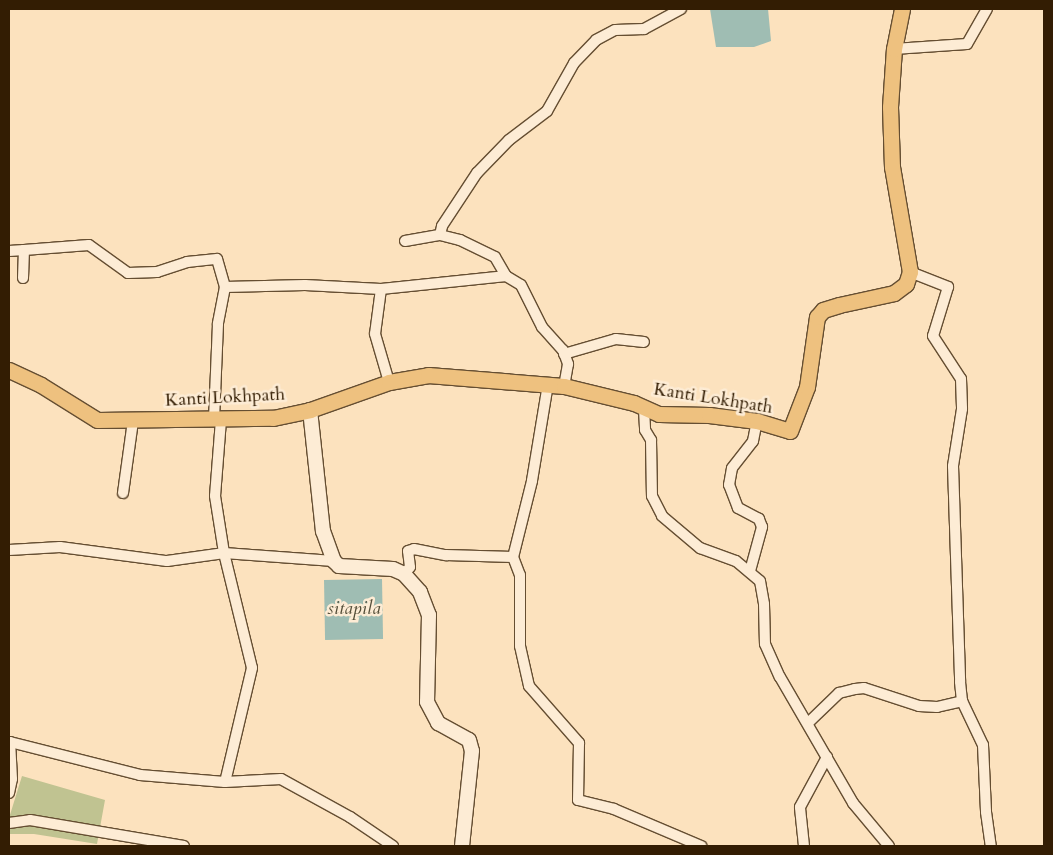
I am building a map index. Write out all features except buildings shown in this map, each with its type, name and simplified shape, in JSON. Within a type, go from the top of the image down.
[{"type":"main road","points":[[902,9],[894,49],[890,107],[892,167],[910,272]]},
{"type":"main road","name":"Kanti Lokhpath","points":[[9,370],[41,385],[97,420],[274,418],[310,410],[389,382],[428,375],[556,385],[634,403],[659,414],[709,415],[757,421],[786,431],[794,429],[807,387],[814,324],[823,310],[894,293],[906,284],[910,272]]},
{"type":"street","points":[[440,235],[442,226],[477,173],[509,140],[547,111],[574,63],[596,40],[615,30],[644,29],[681,9]]},
{"type":"street","points":[[894,49],[968,44],[987,9]]},
{"type":"street","points":[[405,241],[440,235],[460,240],[495,256],[506,276],[521,285],[542,326],[564,354],[568,364],[556,385],[513,557],[520,575],[520,646],[528,686],[579,743],[578,800],[614,809],[701,846]]},
{"type":"street","points":[[9,250],[89,245],[128,273],[157,272],[187,262],[217,259],[225,287],[218,324],[218,420],[215,496],[224,553],[252,668],[225,782]]},
{"type":"street","points":[[23,278],[24,250]]},
{"type":"street","points":[[910,272],[948,287],[933,336],[961,379],[962,409],[953,466],[962,702],[983,745],[991,846]]},
{"type":"street","points":[[225,287],[306,285],[381,289],[506,276]]},
{"type":"street","points":[[381,289],[375,334],[389,382]]},
{"type":"street","points":[[564,354],[616,340],[644,342]]},
{"type":"street","points":[[644,409],[645,430],[651,440],[652,496],[662,516],[700,548],[736,561],[750,571],[762,589],[765,644],[780,677],[809,722],[852,802],[889,846]]},
{"type":"street","points":[[310,410],[323,531],[334,561],[339,566],[392,569],[404,574],[420,592],[429,615],[427,702],[438,723],[469,740],[472,751],[462,846]]},
{"type":"street","points":[[123,493],[133,421]]},
{"type":"street","points":[[750,571],[762,527],[758,519],[738,508],[729,485],[732,468],[753,441],[757,421]]},
{"type":"street","points":[[9,550],[60,547],[167,561],[224,553],[334,561]]},
{"type":"street","points":[[404,574],[410,567],[408,551],[414,549],[446,555],[513,557]]},
{"type":"street","points":[[809,722],[839,693],[855,689],[864,688],[919,706],[937,707],[962,702]]},
{"type":"street","points":[[9,793],[12,779],[9,742],[140,775],[225,782],[281,779],[350,818],[393,846]]},
{"type":"street","points":[[804,846],[800,807],[828,757]]},
{"type":"street","points":[[9,823],[30,820],[184,846]]},
{"type":"green space","points":[[22,776],[105,800],[97,844],[34,834],[9,834],[9,818]]},
{"type":"water","points":[[710,9],[768,9],[771,41],[754,47],[716,47]]},
{"type":"water","name":"sitapila","points":[[382,579],[383,639],[325,640],[324,580]]}]
